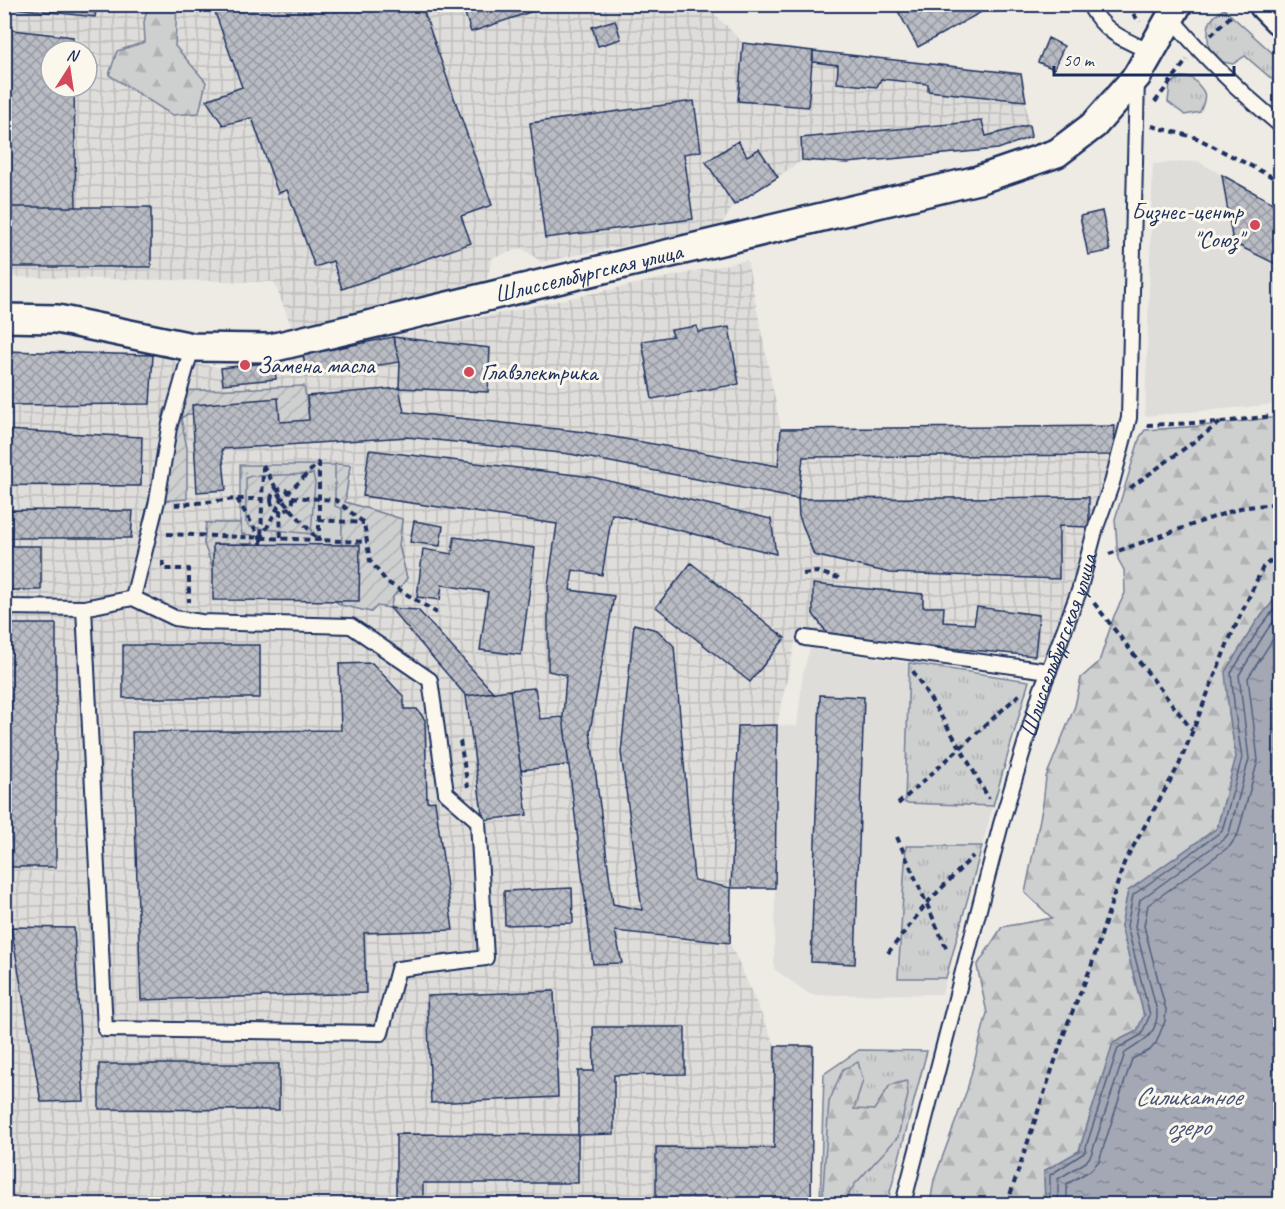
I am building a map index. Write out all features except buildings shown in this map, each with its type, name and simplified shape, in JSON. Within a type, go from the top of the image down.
[{"type":"main road","points":[[1266,4],[1281,18]]},
{"type":"street","name":"Шлиссельбургская улица","points":[[4,318],[57,319],[192,347],[271,348],[978,180],[1056,153],[1094,125],[1137,76],[1174,11]]},
{"type":"lane","points":[[1089,4],[1095,15],[1115,36],[1150,52]]},
{"type":"lane","points":[[1174,11],[1197,48],[1256,105],[1281,125]]},
{"type":"lane","name":"Шлиссельбургская улица","points":[[903,1204],[1001,824],[1049,671],[1080,591],[1096,527],[1112,483],[1129,418],[1137,76]]},
{"type":"lane","points":[[133,598],[157,501],[169,428],[192,347]]},
{"type":"lane","points":[[4,607],[84,608],[133,598],[175,618],[201,622],[351,626],[430,680],[446,793],[478,821],[486,958],[398,969],[381,1033],[105,1029],[84,608]]},
{"type":"lane","points":[[805,638],[1049,671]]},
{"type":"path","points":[[1232,15],[1197,48],[1137,122],[1197,138],[1281,181]]},
{"type":"path","points":[[1139,425],[1222,422],[1281,414]]},
{"type":"path","points":[[1127,490],[1222,422]]},
{"type":"path","points":[[261,542],[263,465],[282,499],[319,543],[319,462],[282,499],[279,510],[261,542]]},
{"type":"path","points":[[276,490],[283,489],[289,492],[292,498],[289,507]]},
{"type":"path","points":[[276,490],[271,499],[272,505],[279,510]]},
{"type":"path","points":[[292,498],[336,500],[364,522],[370,561],[387,582],[437,613]]},
{"type":"path","points":[[237,499],[261,542]]},
{"type":"path","points":[[262,499],[271,499]]},
{"type":"path","points":[[1108,554],[1240,508],[1281,503]]},
{"type":"path","points":[[279,510],[289,507]]},
{"type":"path","points":[[279,510],[281,540]]},
{"type":"path","points":[[319,520],[364,522]]},
{"type":"path","points":[[1007,1204],[1067,1025],[1091,967],[1125,862],[1179,765],[1229,640],[1263,567],[1281,553]]},
{"type":"path","points":[[803,574],[817,572],[839,578]]},
{"type":"path","points":[[1094,603],[1193,730]]},
{"type":"path","points":[[911,668],[993,806]]},
{"type":"path","points":[[898,804],[1027,687],[1049,671]]},
{"type":"path","points":[[897,837],[951,958]]},
{"type":"path","points":[[888,953],[927,903],[974,855]]},
{"type":"shaded area","points":[[5,5],[706,5],[743,43],[1021,74],[1031,137],[998,149],[847,163],[803,160],[734,205],[720,227],[541,262],[522,248],[492,258],[487,279],[292,328],[274,282],[5,277]]},
{"type":"shaded area","points":[[1197,161],[1280,207],[1280,404],[1145,416],[1153,164]]},
{"type":"shaded area","points":[[747,260],[781,429],[1115,426],[1113,455],[1096,527],[1050,655],[1035,656],[797,634],[777,725],[732,888],[730,943],[775,1045],[813,1046],[811,1204],[5,1204],[5,351],[153,355],[221,368],[274,362]]},
{"type":"shaded area","points":[[810,648],[1029,681],[942,994],[811,995],[774,969],[777,725],[797,726],[803,673]]},
{"type":"green space","points":[[148,5],[177,5],[175,46],[206,82],[199,113],[172,115],[109,75],[117,51],[145,42],[144,22]]},
{"type":"green space","points":[[1224,9],[1280,60],[1280,86],[1245,56],[1233,64],[1223,62],[1209,49],[1210,21]]},
{"type":"green space","points":[[1181,77],[1192,78],[1203,90],[1205,97],[1200,112],[1185,115],[1168,102],[1170,84]]},
{"type":"green space","points":[[304,386],[311,428],[257,431],[251,409],[188,414],[181,418],[187,448],[187,499],[157,501],[164,410],[180,391]]},
{"type":"green space","points":[[1280,417],[1280,588],[1229,713],[1236,757],[1217,828],[1128,891],[1121,926],[1144,1015],[1137,1031],[1113,1043],[1079,1151],[1044,1171],[1045,1204],[930,1204],[934,1180],[967,1090],[987,1013],[977,966],[1002,927],[1052,918],[1025,893],[1043,804],[1046,777],[1075,706],[1081,678],[1099,662],[1114,616],[1125,593],[1124,570],[1118,559],[1115,519],[1140,437],[1145,430]]},
{"type":"green space","points":[[335,464],[350,465],[345,502],[402,519],[399,546],[407,578],[393,597],[390,608],[377,606],[371,612],[341,605],[342,509],[335,506]]},
{"type":"green space","points":[[240,465],[350,465],[345,502],[402,519],[399,546],[407,578],[393,597],[390,608],[377,606],[371,612],[341,605],[284,568],[213,568],[204,544],[206,523],[240,523]]},
{"type":"green space","points":[[313,474],[315,482],[311,534],[250,527],[246,522],[246,478]]},
{"type":"green space","points":[[206,523],[240,523],[242,534],[252,535],[254,559],[269,570],[213,568],[204,544]]},
{"type":"green space","points":[[909,663],[1029,681],[993,806],[905,803]]},
{"type":"green space","points":[[906,846],[982,846],[946,978],[898,978]]},
{"type":"green space","points":[[859,1050],[927,1051],[887,1204],[820,1204],[824,1074]]},
{"type":"green space","points":[[858,1062],[863,1080],[854,1109],[874,1110],[890,1085],[907,1081],[908,1095],[898,1137],[855,1184],[843,1204],[822,1204],[829,1102],[843,1069]]},
{"type":"water","name":"Силикатное озеро","points":[[1280,593],[1280,1204],[1045,1204],[1044,1171],[1079,1151],[1113,1043],[1137,1031],[1144,1015],[1121,926],[1128,891],[1217,828],[1236,757],[1225,672],[1256,622]]},
{"type":"place","name":"Бизнес-центр \"Союз\"","points":[[1255,225]]},
{"type":"place","name":"Замена масла","points":[[245,365]]},
{"type":"place","name":"Главэлектрика","points":[[469,372]]}]
